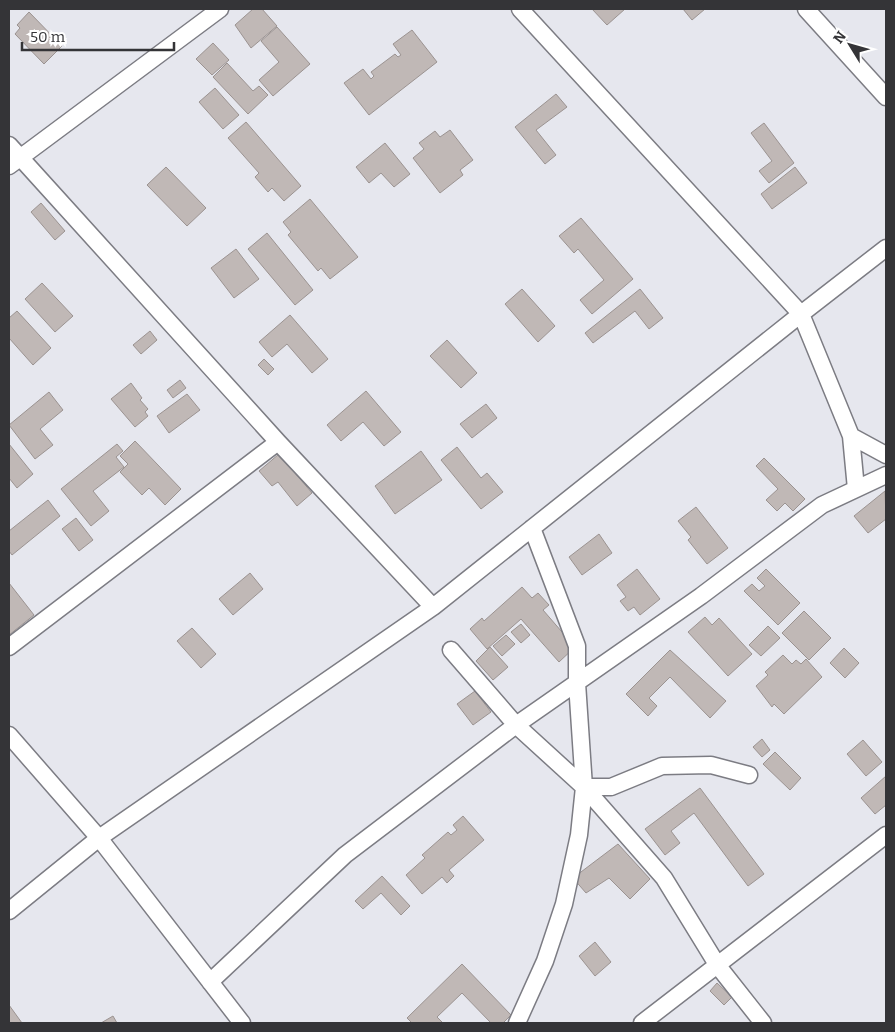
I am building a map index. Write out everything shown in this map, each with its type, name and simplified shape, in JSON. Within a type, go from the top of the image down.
[{"type":"street","points":[[220,9],[12,156],[433,607]]},
{"type":"street","points":[[520,9],[801,314],[852,436],[856,489]]},
{"type":"street","points":[[806,9],[886,97]]},
{"type":"street","points":[[9,911],[99,838],[433,607],[886,248]]},
{"type":"street","points":[[852,436],[886,455]]},
{"type":"street","points":[[9,647],[278,442]]},
{"type":"street","points":[[210,982],[345,855],[516,725],[701,596],[822,505],[886,474]]},
{"type":"street","points":[[517,1023],[545,961],[564,904],[579,835],[584,787],[577,683],[577,646],[532,528]]},
{"type":"street","points":[[451,650],[516,725],[584,787],[664,878],[718,966],[763,1023]]},
{"type":"street","points":[[9,735],[99,838],[242,1023]]},
{"type":"street","points":[[584,787],[611,787],[662,766],[711,765],[749,775]]},
{"type":"street","points":[[642,1023],[886,835]]},
{"type":"building","points":[[253,9],[262,9],[277,26],[251,48],[235,25]]},
{"type":"building","points":[[592,9],[625,9],[607,25]]},
{"type":"building","points":[[683,9],[705,9],[692,20]]},
{"type":"building","points":[[29,12],[62,46],[44,64],[15,34],[20,28],[17,25]]},
{"type":"building","points":[[277,27],[310,64],[273,96],[259,80],[279,62],[261,41]]},
{"type":"building","points":[[412,30],[437,62],[369,115],[344,83],[363,69],[371,79],[374,76],[371,72],[395,54],[398,57],[401,55],[393,44]]},
{"type":"building","points":[[213,43],[229,60],[212,75],[196,59]]},
{"type":"building","points":[[227,63],[253,91],[259,86],[268,95],[248,114],[213,77]]},
{"type":"building","points":[[215,88],[239,115],[223,129],[199,102]]},
{"type":"building","points":[[556,94],[567,107],[536,130],[556,155],[545,164],[515,127]]},
{"type":"building","points":[[246,122],[301,186],[284,201],[272,188],[268,192],[255,177],[259,173],[228,138]]},
{"type":"building","points":[[764,123],[794,163],[769,183],[759,171],[772,161],[751,133]]},
{"type":"building","points":[[450,130],[473,160],[460,170],[463,175],[440,193],[413,158],[424,149],[419,143],[435,131],[440,137]]},
{"type":"building","points":[[385,143],[410,174],[394,187],[381,173],[369,183],[356,167]]},
{"type":"building","points":[[166,167],[206,208],[187,226],[147,185]]},
{"type":"building","points":[[795,167],[807,183],[772,209],[761,194]]},
{"type":"building","points":[[310,199],[358,257],[330,279],[321,268],[318,271],[288,235],[291,232],[283,222]]},
{"type":"building","points":[[41,203],[65,231],[55,240],[31,212]]},
{"type":"building","points":[[581,218],[633,279],[592,314],[580,300],[604,280],[578,249],[574,253],[559,236]]},
{"type":"building","points":[[267,233],[313,290],[295,305],[248,249]]},
{"type":"building","points":[[236,249],[259,279],[234,298],[211,268]]},
{"type":"building","points":[[42,283],[73,316],[55,332],[25,299]]},
{"type":"building","points":[[522,289],[555,326],[538,342],[505,304]]},
{"type":"building","points":[[640,289],[663,318],[649,329],[635,311],[593,343],[585,333]]},
{"type":"building","points":[[17,311],[51,348],[33,365],[9,338],[9,318]]},
{"type":"building","points":[[290,315],[328,359],[312,373],[287,344],[272,357],[259,342]]},
{"type":"building","points":[[150,331],[157,340],[141,354],[133,345]]},
{"type":"building","points":[[447,340],[477,373],[461,388],[430,356]]},
{"type":"building","points":[[264,359],[274,369],[268,375],[258,365]]},
{"type":"building","points":[[180,380],[186,388],[173,398],[167,390]]},
{"type":"building","points":[[131,383],[142,398],[140,400],[148,409],[145,412],[148,416],[135,427],[111,399]]},
{"type":"building","points":[[366,391],[401,432],[384,446],[363,422],[341,441],[327,425]]},
{"type":"building","points":[[49,392],[63,410],[40,429],[53,445],[35,459],[9,425]]},
{"type":"building","points":[[187,394],[200,410],[169,433],[157,416]]},
{"type":"building","points":[[486,404],[497,418],[472,438],[460,424]]},
{"type":"building","points":[[135,441],[181,489],[165,505],[149,488],[142,495],[120,472],[128,464],[120,456]]},
{"type":"building","points":[[9,444],[33,474],[17,488],[9,478]]},
{"type":"building","points":[[117,444],[123,451],[116,457],[124,467],[93,491],[109,511],[91,526],[61,489]]},
{"type":"building","points":[[457,447],[481,478],[487,473],[503,492],[481,509],[441,460]]},
{"type":"building","points":[[421,451],[442,480],[395,514],[375,486]]},
{"type":"building","points":[[279,454],[312,493],[297,506],[278,482],[272,486],[259,471]]},
{"type":"building","points":[[764,458],[805,499],[793,511],[785,503],[777,511],[766,500],[778,489],[756,466]]},
{"type":"building","points":[[885,491],[886,519],[868,533],[854,516]]},
{"type":"building","points":[[48,500],[60,516],[12,555],[9,551],[9,531]]},
{"type":"building","points":[[696,507],[728,548],[707,564],[688,540],[691,537],[678,521]]},
{"type":"building","points":[[76,518],[93,540],[79,551],[62,529]]},
{"type":"building","points":[[599,534],[612,553],[582,575],[569,557]]},
{"type":"building","points":[[637,569],[660,599],[640,615],[634,607],[628,611],[620,601],[626,597],[617,585]]},
{"type":"building","points":[[766,569],[800,603],[778,625],[744,591],[752,584],[759,591],[765,586],[757,578]]},
{"type":"building","points":[[250,573],[263,589],[233,615],[219,599]]},
{"type":"building","points":[[9,583],[34,615],[9,635]]},
{"type":"building","points":[[522,587],[532,598],[538,593],[549,605],[543,610],[575,647],[559,662],[521,619],[487,649],[470,629],[482,618],[484,621]]},
{"type":"building","points":[[804,611],[831,638],[809,660],[782,633]]},
{"type":"building","points":[[705,617],[712,625],[719,618],[752,654],[728,676],[688,632]]},
{"type":"building","points":[[521,624],[530,635],[521,643],[511,632]]},
{"type":"building","points":[[768,626],[780,638],[761,656],[749,645]]},
{"type":"building","points":[[192,628],[216,654],[201,668],[177,641]]},
{"type":"building","points":[[506,635],[515,644],[502,656],[493,646]]},
{"type":"building","points":[[490,647],[508,667],[493,680],[476,661]]},
{"type":"building","points":[[844,648],[859,663],[845,678],[830,663]]},
{"type":"building","points":[[670,650],[726,701],[710,718],[670,677],[649,698],[657,706],[648,716],[626,694]]},
{"type":"building","points":[[783,655],[792,664],[796,660],[801,664],[806,659],[822,677],[784,714],[774,704],[772,707],[756,686],[768,675],[765,672]]},
{"type":"building","points":[[475,691],[491,712],[473,725],[457,704]]},
{"type":"building","points":[[762,739],[770,750],[762,757],[753,747]]},
{"type":"building","points":[[863,740],[882,762],[866,776],[847,754]]},
{"type":"building","points":[[775,752],[801,778],[790,790],[763,764]]},
{"type":"building","points":[[886,776],[886,805],[875,814],[861,798]]},
{"type":"building","points":[[700,788],[764,874],[748,886],[694,813],[671,831],[680,843],[665,855],[645,829]]},
{"type":"building","points":[[463,816],[484,840],[449,870],[454,876],[447,883],[442,877],[422,894],[406,875],[425,858],[422,855],[448,832],[451,835],[457,830],[453,825]]},
{"type":"building","points":[[618,844],[650,879],[630,899],[609,878],[586,893],[573,878]]},
{"type":"building","points":[[382,876],[410,906],[401,915],[381,893],[363,909],[355,901]]},
{"type":"building","points":[[595,942],[611,962],[595,976],[579,956]]},
{"type":"building","points":[[462,964],[511,1015],[503,1023],[491,1023],[462,993],[437,1017],[443,1023],[412,1023],[407,1018]]},
{"type":"building","points":[[717,983],[732,997],[724,1005],[710,991]]},
{"type":"building","points":[[9,1005],[22,1023],[9,1023]]},
{"type":"building","points":[[113,1016],[117,1023],[101,1023]]}]
